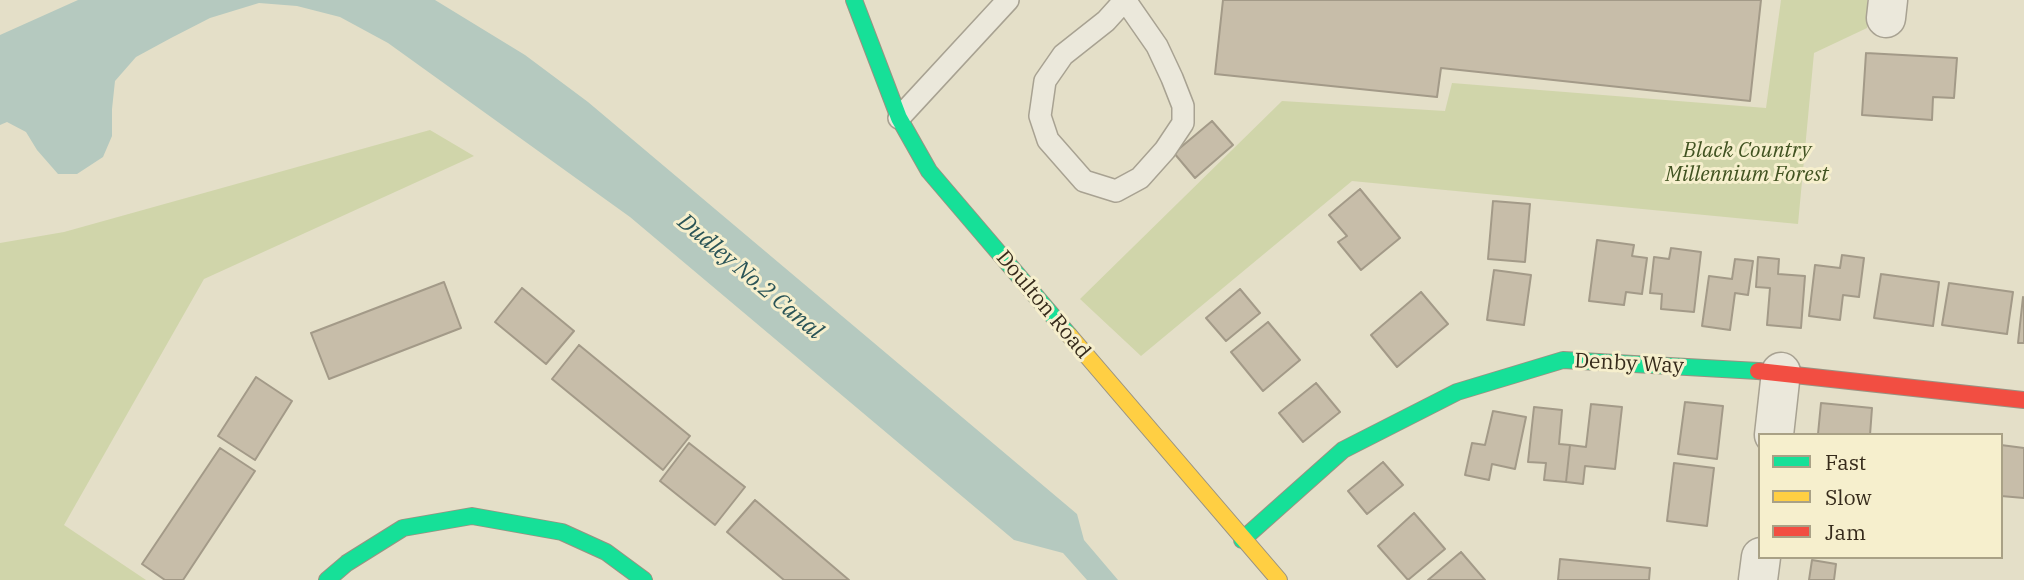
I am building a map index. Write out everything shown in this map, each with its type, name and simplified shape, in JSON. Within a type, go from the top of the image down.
[{"type":"street","name":"Doulton Road","points":[[854,0],[898,118],[929,171],[1242,540],[1279,580]]},
{"type":"street","name":"Denby Way","points":[[1242,540],[1343,450],[1457,392],[1563,360],[1781,372],[2024,400]]},
{"type":"street","points":[[1774,433],[1781,372]]},
{"type":"street","points":[[327,580],[346,563],[403,528],[472,516],[562,532],[606,552],[644,580]]},
{"type":"street","points":[[1758,580],[1761,559]]},
{"type":"lane","points":[[898,118],[1008,0]]},
{"type":"lane","points":[[1125,0],[1157,46],[1184,106],[1184,123],[1140,178],[1116,191],[1084,181],[1048,140],[1040,116],[1045,81],[1063,55],[1106,21],[1125,0]]},
{"type":"green space","name":"Black Country Millennium Forest","points":[[1781,0],[1867,0],[1867,28],[1814,53],[1798,224],[1352,181],[1141,356],[1080,299],[1282,101],[1445,111],[1452,83],[1766,108]]},
{"type":"green space","points":[[430,130],[474,156],[204,279],[64,525],[146,580],[0,580],[0,243],[64,232]]},
{"type":"water","name":"Dudley No.2 Canal","points":[[78,0],[435,0],[525,55],[588,102],[1077,514],[1084,540],[1118,580],[1087,580],[1063,553],[1014,540],[630,217],[388,43],[340,17],[297,6],[259,3],[210,18],[136,57],[115,81],[112,136],[103,157],[77,174],[58,174],[37,150],[26,132],[7,122],[0,125],[0,35]]},
{"type":"building","points":[[1223,0],[1761,0],[1750,101],[1441,68],[1437,97],[1215,74]]},
{"type":"building","points":[[1866,53],[1957,58],[1954,98],[1933,97],[1932,120],[1862,115]]},
{"type":"building","points":[[1212,121],[1233,145],[1195,178],[1174,153]]},
{"type":"building","points":[[1360,189],[1400,238],[1361,270],[1338,242],[1347,236],[1329,215]]},
{"type":"building","points":[[1493,201],[1530,204],[1525,262],[1488,259]]},
{"type":"building","points":[[1597,240],[1634,245],[1632,256],[1647,258],[1642,294],[1626,292],[1624,305],[1589,301]]},
{"type":"building","points":[[1671,248],[1701,252],[1694,312],[1661,309],[1662,294],[1650,293],[1654,257],[1669,259]]},
{"type":"building","points":[[1842,255],[1864,258],[1859,297],[1843,295],[1840,320],[1809,316],[1815,265],[1840,268]]},
{"type":"building","points":[[1758,257],[1779,259],[1778,274],[1805,276],[1801,328],[1767,325],[1770,288],[1756,287]]},
{"type":"building","points":[[1735,259],[1753,261],[1748,295],[1735,293],[1730,330],[1702,326],[1709,276],[1732,279]]},
{"type":"building","points":[[1494,270],[1531,275],[1524,325],[1487,320]]},
{"type":"building","points":[[1881,274],[1939,282],[1933,326],[1874,318]]},
{"type":"building","points":[[444,282],[461,328],[329,379],[311,333]]},
{"type":"building","points":[[1949,283],[2013,292],[2007,334],[1942,325]]},
{"type":"building","points":[[522,288],[574,331],[546,364],[495,322]]},
{"type":"building","points":[[1240,289],[1260,313],[1226,341],[1206,318]]},
{"type":"building","points":[[1421,292],[1448,324],[1397,367],[1371,335]]},
{"type":"building","points":[[2023,297],[2024,343],[2018,343]]},
{"type":"building","points":[[1268,322],[1300,360],[1263,391],[1231,352]]},
{"type":"building","points":[[579,345],[690,436],[663,470],[552,379]]},
{"type":"building","points":[[256,377],[292,401],[255,460],[218,436]]},
{"type":"building","points":[[1316,383],[1340,412],[1303,442],[1279,413]]},
{"type":"building","points":[[1685,402],[1723,406],[1717,459],[1678,454]]},
{"type":"building","points":[[1821,403],[1872,408],[1870,433],[1818,433]]},
{"type":"building","points":[[1591,404],[1622,407],[1615,469],[1585,466],[1583,484],[1566,482],[1570,445],[1586,447]]},
{"type":"building","points":[[1534,407],[1562,410],[1559,444],[1570,445],[1566,482],[1544,480],[1546,463],[1528,462]]},
{"type":"building","points":[[1493,411],[1526,417],[1515,469],[1492,464],[1489,480],[1465,475],[1472,443],[1485,445]]},
{"type":"building","points":[[689,443],[745,487],[715,525],[660,481]]},
{"type":"building","points":[[2003,445],[2024,448],[2024,498],[2003,496]]},
{"type":"building","points":[[220,448],[255,471],[183,580],[165,580],[142,564]]},
{"type":"building","points":[[1383,462],[1403,485],[1367,514],[1348,491]]},
{"type":"building","points":[[1674,463],[1714,468],[1707,526],[1667,521]]},
{"type":"building","points":[[755,500],[849,580],[784,580],[727,532]]},
{"type":"building","points":[[1414,513],[1445,549],[1408,580],[1378,546]]},
{"type":"building","points":[[1461,552],[1485,580],[1428,580]]},
{"type":"building","points":[[1560,559],[1650,568],[1649,580],[1558,580]]},
{"type":"building","points":[[1812,560],[1836,564],[1834,580],[1809,580]]},
{"type":"traffic: fast","points":[[854,0],[899,118],[929,171],[1069,335]]},
{"type":"traffic: fast","points":[[1242,540],[1343,450],[1457,392],[1563,360],[1758,371]]},
{"type":"traffic: fast","points":[[327,580],[347,563],[403,528],[472,516],[562,532],[606,552],[644,580]]},
{"type":"traffic: slow","points":[[1069,335],[1279,580]]},
{"type":"traffic: jam","points":[[1758,371],[2024,400]]}]
